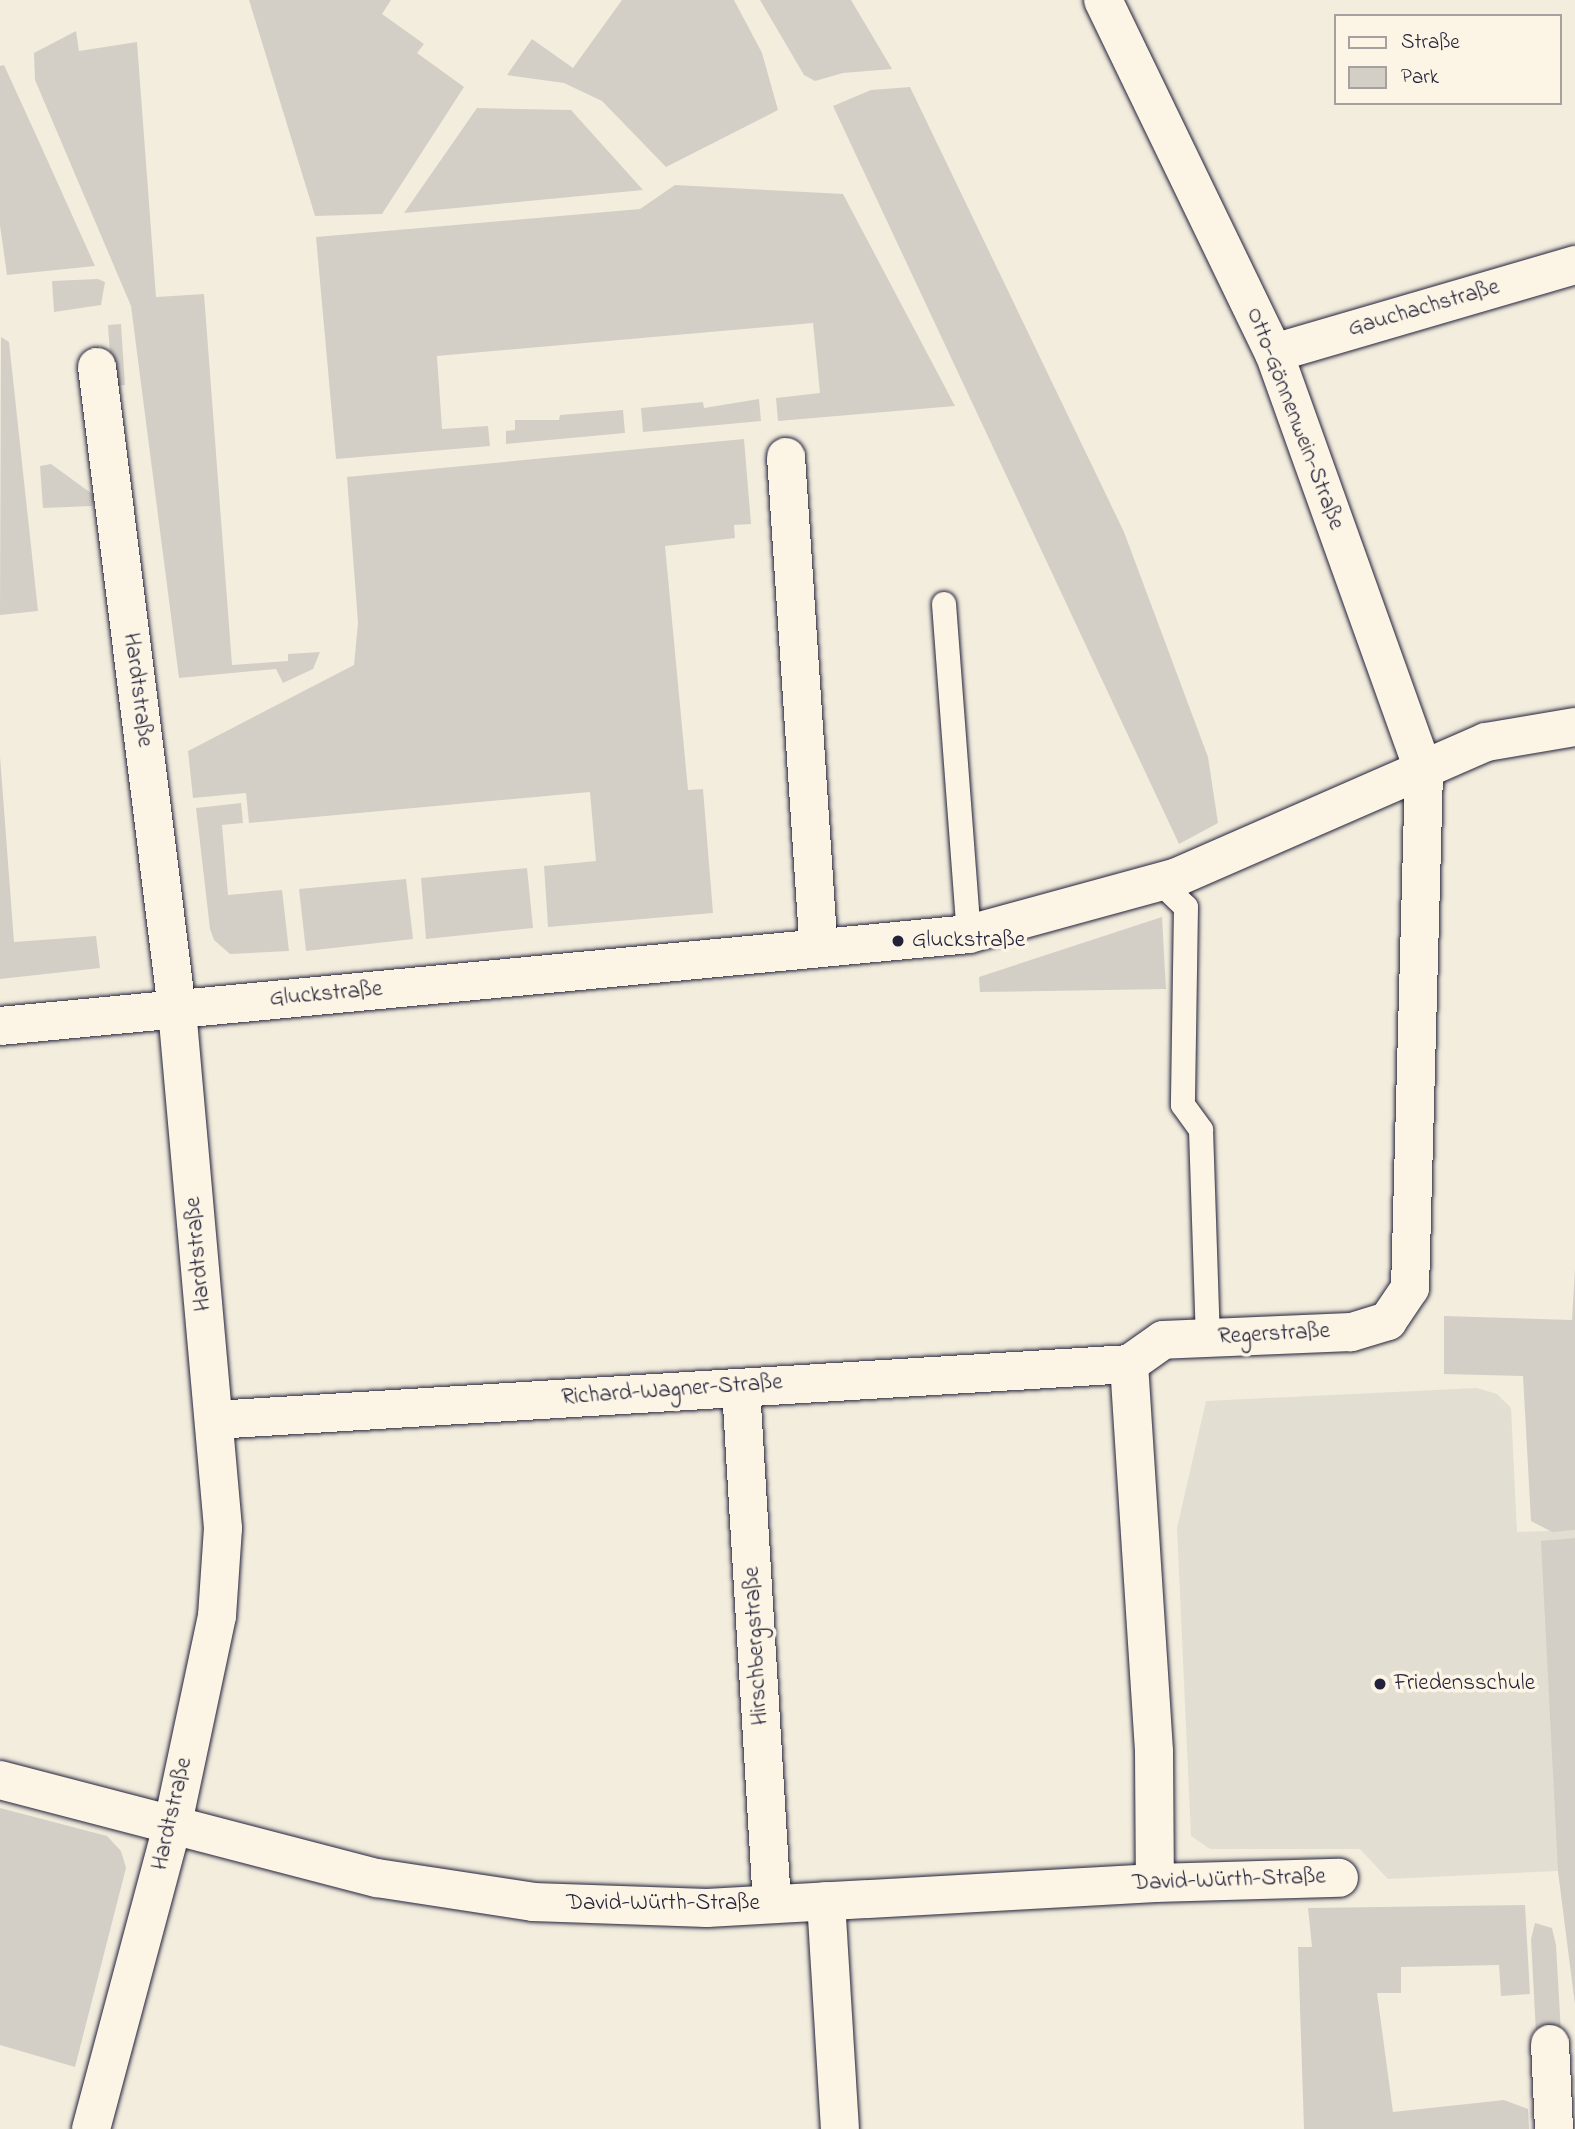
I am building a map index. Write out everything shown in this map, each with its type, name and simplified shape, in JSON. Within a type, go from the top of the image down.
[{"type":"street","name":"Otto-Gönnenwein-Straße","points":[[1103,0],[1274,354],[1424,772]]},
{"type":"street","name":"Gauchachstraße","points":[[1274,354],[1575,265]]},
{"type":"street","name":"Hardtstraße","points":[[91,2129],[173,1823],[217,1616],[223,1528],[177,1010],[97,367]]},
{"type":"street","points":[[786,457],[819,948]]},
{"type":"street","name":"Gluckstraße","points":[[0,1026],[969,933],[1160,882],[1424,772],[1486,742],[1575,727]]},
{"type":"street","name":"Regerstraße","points":[[1129,1364],[1163,1340],[1351,1332],[1388,1321],[1410,1288],[1424,772]]},
{"type":"street","points":[[1129,1364],[1154,1752],[1155,1883]]},
{"type":"street","name":"Richard-Wagner-Straße","points":[[214,1420],[1129,1364]]},
{"type":"street","name":"Hirschbergstraße","points":[[741,1388],[772,1904]]},
{"type":"street","name":"David-Würth-Straße","points":[[0,1780],[377,1878],[533,1902],[708,1908],[1155,1883],[1339,1878]]},
{"type":"street","points":[[826,1901],[840,2129]]},
{"type":"street","points":[[1550,2044],[1554,2129]]},
{"type":"lane","points":[[944,604],[969,933]]},
{"type":"lane","points":[[1160,882],[1186,907],[1183,1105],[1201,1130],[1208,1338]]},
{"type":"shaded area","name":"Friedensschule","points":[[1477,1388],[1497,1394],[1511,1408],[1517,1532],[1575,1530],[1575,2004],[1558,1871],[1388,1879],[1360,1849],[1210,1849],[1191,1836],[1177,1528],[1206,1401]]},
{"type":"green space","points":[[249,0],[391,0],[382,14],[424,44],[417,53],[464,87],[382,214],[315,216]]},
{"type":"green space","points":[[622,0],[734,0],[762,53],[778,110],[666,167],[602,101],[564,83],[507,75],[532,39],[573,68]]},
{"type":"green space","points":[[760,0],[851,0],[892,69],[843,73],[815,81],[804,75]]},
{"type":"green space","points":[[76,31],[79,51],[137,42],[156,297],[204,294],[232,665],[288,661],[288,654],[320,652],[313,669],[283,683],[276,669],[179,678],[131,306],[35,80],[34,53]]},
{"type":"green space","points":[[4,65],[95,266],[7,275],[0,225],[0,66]]},
{"type":"green space","points":[[910,87],[1124,532],[1208,757],[1218,823],[1179,844],[833,106],[871,90]]},
{"type":"green space","points":[[477,108],[571,110],[643,190],[404,213]]},
{"type":"green space","points":[[675,185],[843,194],[955,406],[778,421],[776,398],[820,393],[813,323],[437,356],[442,429],[488,426],[490,446],[336,459],[316,237],[640,209]]},
{"type":"green space","points":[[98,279],[105,282],[101,305],[54,312],[52,281]]},
{"type":"green space","points":[[121,324],[125,385],[112,386],[108,325]]},
{"type":"green space","points":[[1,337],[9,342],[38,611],[0,615]]},
{"type":"green space","points":[[759,399],[761,421],[643,432],[641,408],[703,402],[704,408]]},
{"type":"green space","points":[[623,410],[625,433],[506,444],[506,431],[515,430],[515,420],[559,420],[560,415]]},
{"type":"green space","points":[[744,439],[751,524],[734,525],[735,538],[665,546],[688,790],[703,789],[713,913],[548,927],[544,866],[596,861],[590,792],[249,823],[246,793],[193,798],[188,751],[354,665],[358,623],[347,477]]},
{"type":"green space","points":[[51,464],[95,496],[92,506],[43,508],[40,466]]},
{"type":"green space","points":[[0,756],[14,942],[96,936],[100,968],[0,979]]},
{"type":"green space","points":[[241,803],[243,823],[222,825],[228,895],[282,890],[289,951],[230,954],[214,940],[210,929],[196,808]]},
{"type":"green space","points":[[527,868],[533,928],[426,939],[421,878]]},
{"type":"green space","points":[[406,879],[413,939],[306,951],[299,889]]},
{"type":"green space","points":[[1162,917],[1166,989],[980,992],[979,977]]},
{"type":"green space","points":[[1575,1269],[1575,1530],[1552,1532],[1531,1521],[1523,1376],[1444,1374],[1444,1316],[1572,1320]]},
{"type":"green space","points":[[1575,1538],[1575,2004],[1558,1871],[1541,1541]]},
{"type":"green space","points":[[0,1808],[107,1836],[121,1851],[126,1868],[75,2067],[0,2045]]},
{"type":"green space","points":[[1525,1905],[1530,1994],[1501,1996],[1499,1965],[1401,1967],[1401,1993],[1377,1993],[1393,2112],[1504,2100],[1528,2109],[1529,2129],[1304,2129],[1298,1947],[1312,1947],[1308,1908]]},
{"type":"green space","points":[[1535,1923],[1552,1928],[1556,1945],[1561,2033],[1536,2034],[1531,1939]]},
{"type":"place","name":"Gluckstraße","points":[[898,941]]},
{"type":"place","name":"Friedensschule","points":[[1380,1684]]}]
